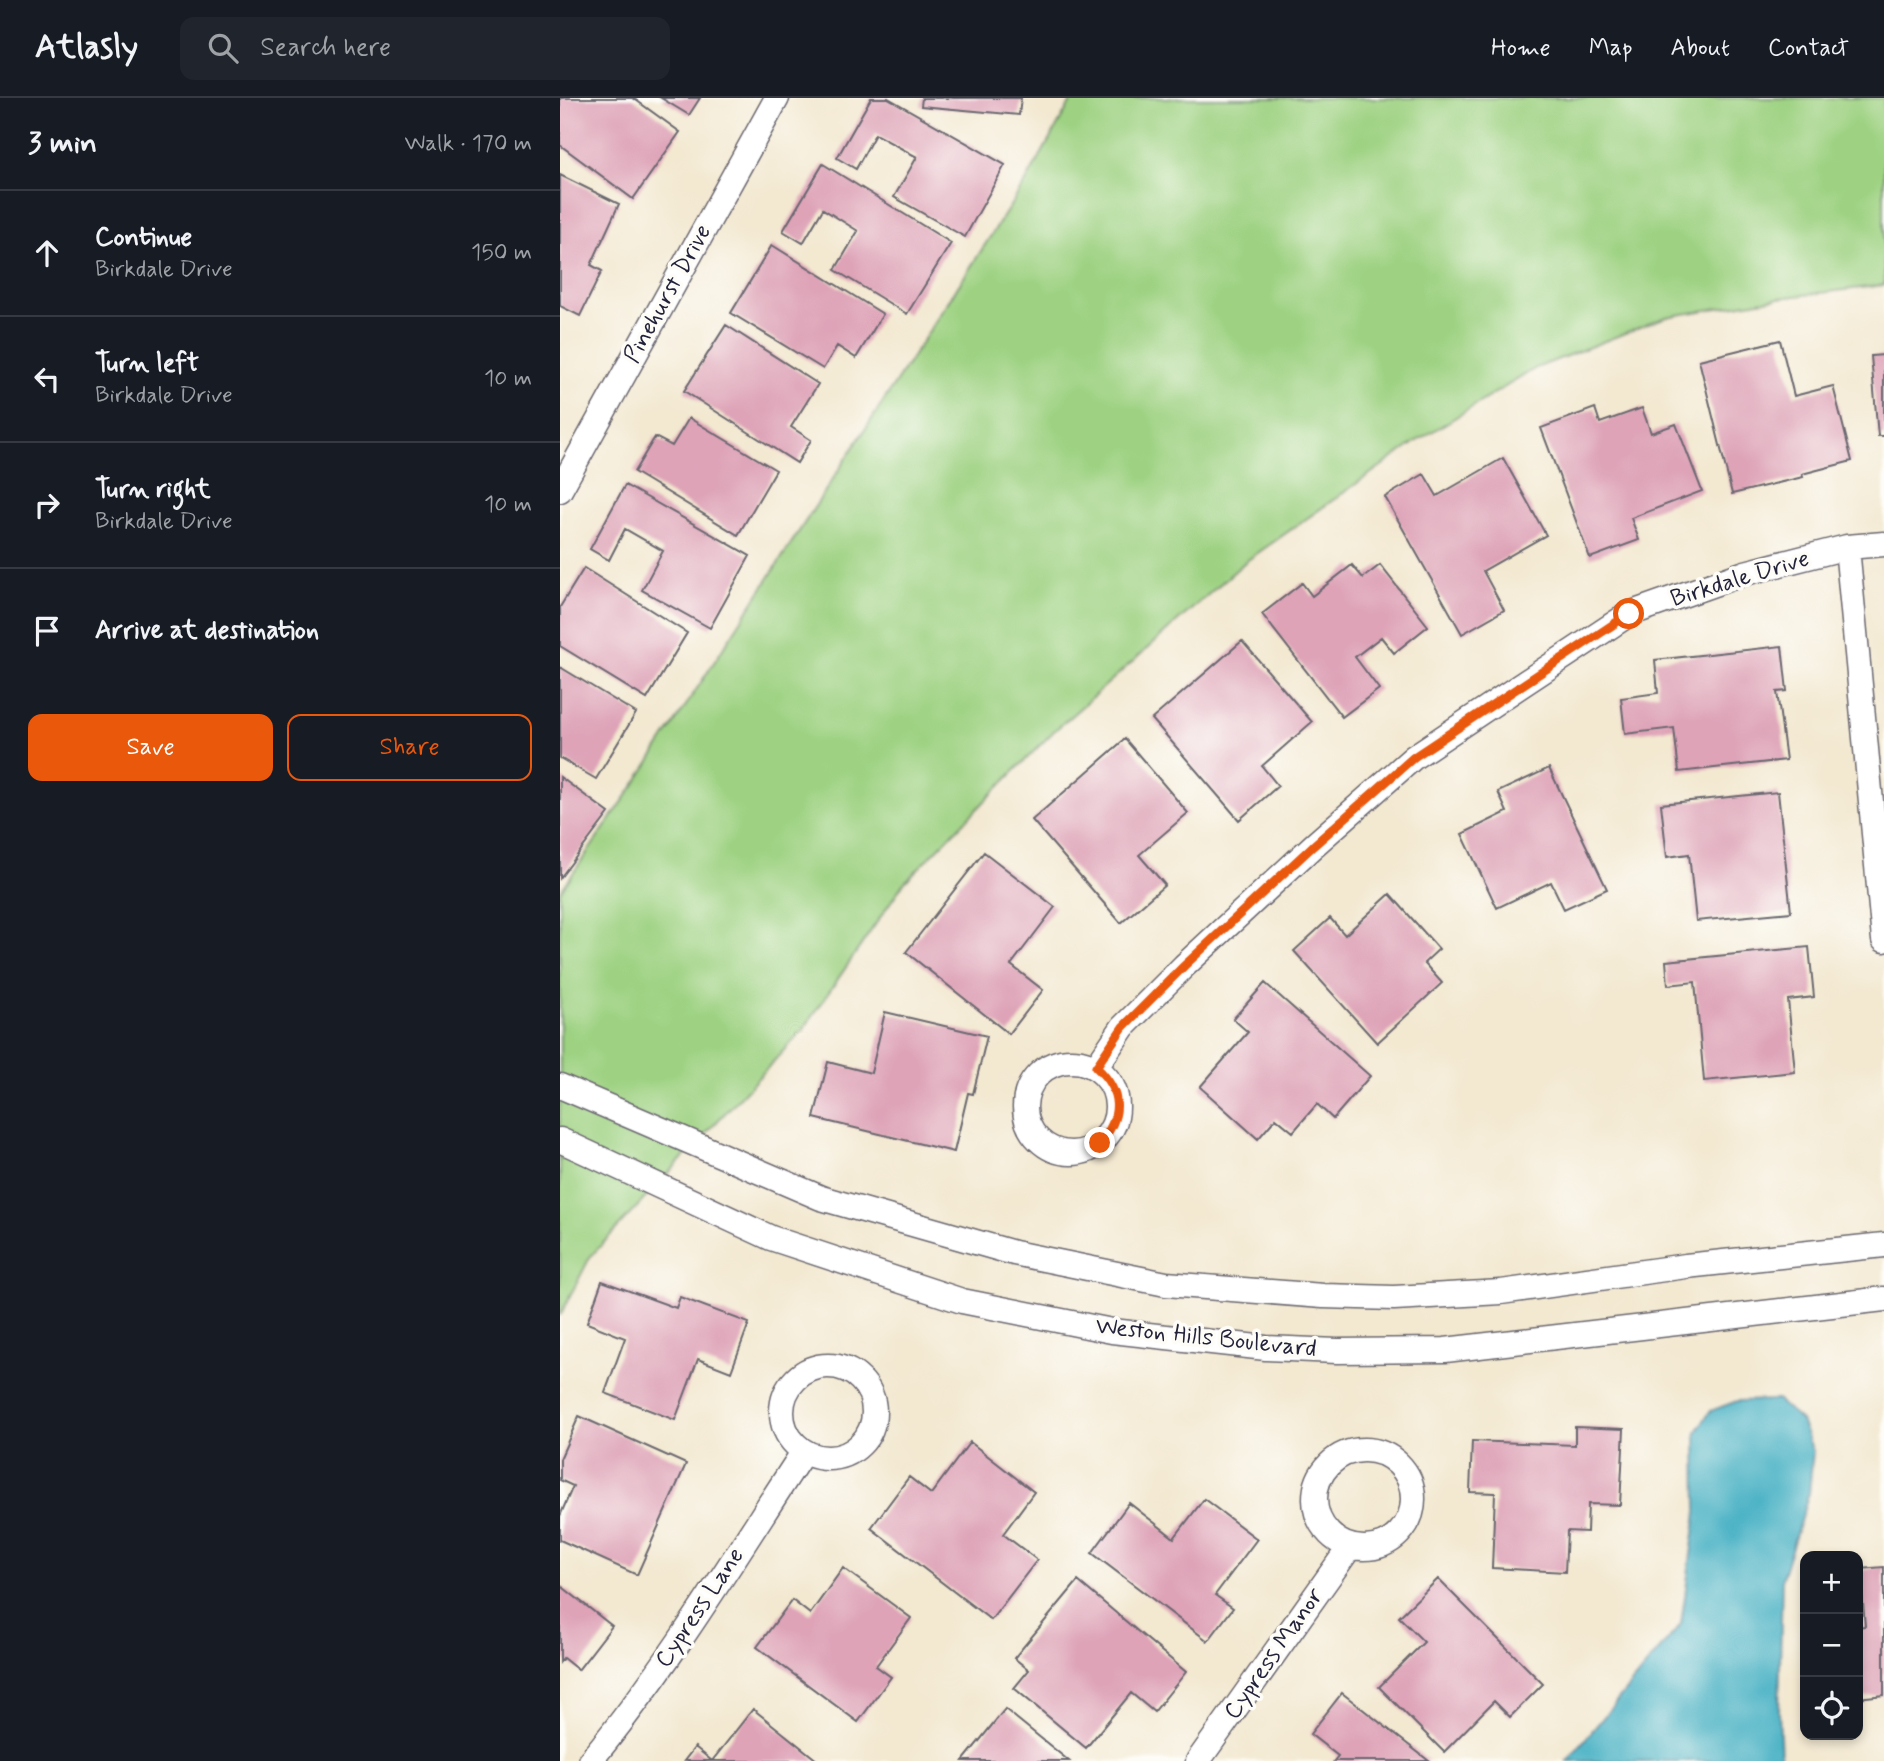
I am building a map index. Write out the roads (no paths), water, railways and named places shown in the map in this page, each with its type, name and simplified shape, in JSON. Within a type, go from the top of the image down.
[{"type":"street","name":"Pinehurst Drive","points":[[560,490],[777,98]]},
{"type":"street","name":"Birkdale Drive","points":[[1096,1067],[1123,1027],[1184,966],[1414,757],[1629,614],[1745,573],[1847,547],[1884,544]]},
{"type":"street","points":[[1847,547],[1884,940]]},
{"type":"street","name":"Weston Hills Boulevard","points":[[560,1086],[821,1198],[1014,1253],[1166,1284],[1322,1296],[1394,1298],[1501,1292],[1686,1266],[1884,1245]]},
{"type":"street","name":"Weston Hills Boulevard","points":[[560,1140],[771,1238],[962,1301],[1112,1331],[1266,1349],[1445,1350],[1884,1298]]},
{"type":"street","points":[[1359,1449],[1378,1451],[1395,1460],[1408,1475],[1413,1493],[1412,1512],[1403,1530],[1388,1542],[1370,1548],[1350,1547],[1333,1538],[1321,1523],[1315,1504],[1317,1485],[1325,1468],[1340,1455],[1359,1449]]},
{"type":"street","name":"Cypress Lane","points":[[590,1761],[625,1718],[675,1648],[804,1451]]},
{"type":"street","name":"Cypress Manor","points":[[1198,1761],[1350,1547]]},
{"type":"water","points":[[1777,1400],[1801,1421],[1813,1451],[1809,1493],[1782,1578],[1779,1711],[1781,1761],[1567,1761],[1681,1624],[1697,1512],[1696,1433],[1710,1411],[1737,1401]]}]
